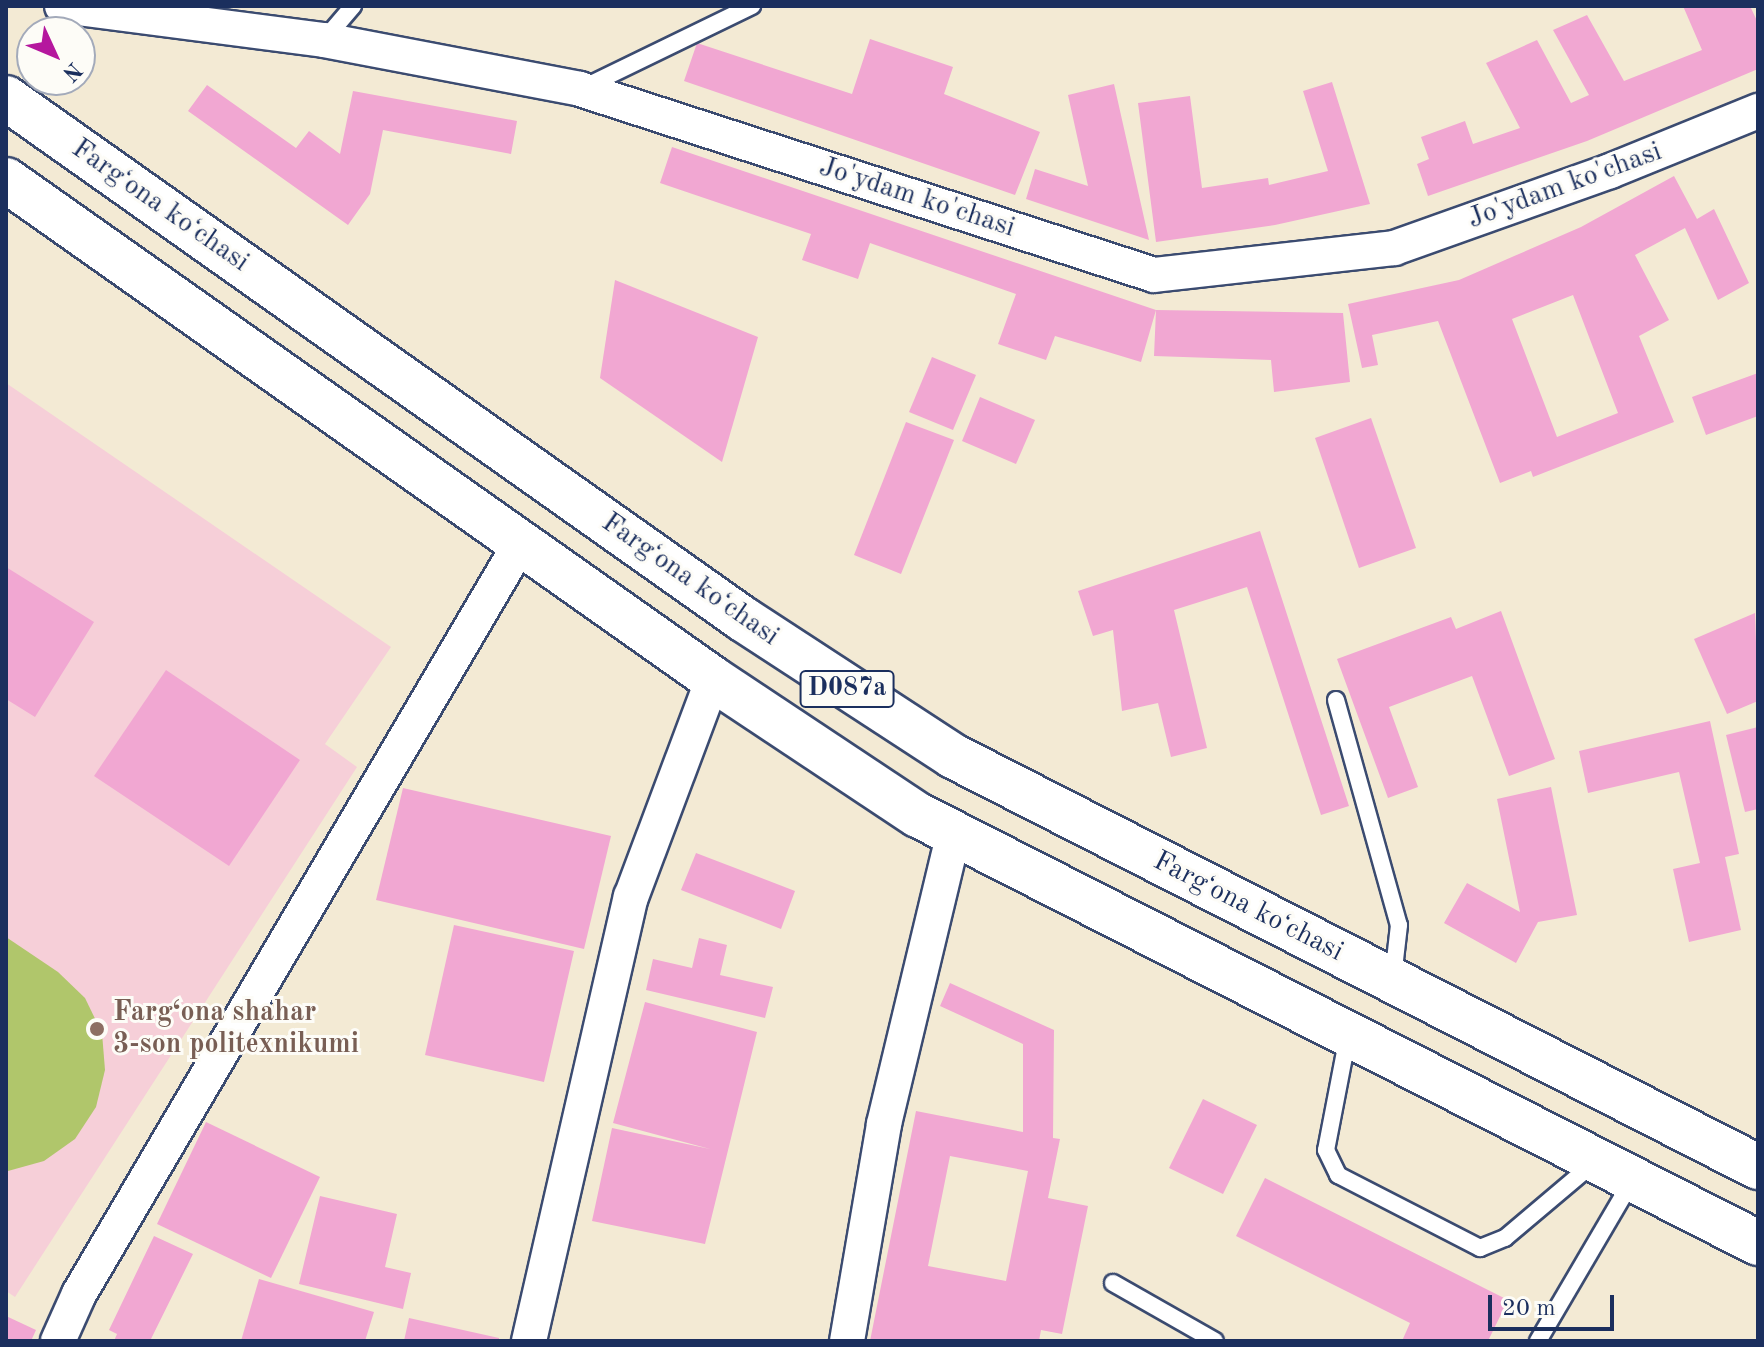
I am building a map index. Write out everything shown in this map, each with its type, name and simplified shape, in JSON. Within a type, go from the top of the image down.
[{"type":"main road","name":"Fargʻona koʻchasi","points":[[6,98],[844,687],[953,756],[1758,1167]]},
{"type":"main road","name":"D087a","points":[[6,180],[520,544],[831,759],[954,833],[1758,1243]]},
{"type":"street","name":"Jo'ydam ko'chasi","points":[[62,6],[324,40],[580,89],[1154,275],[1394,248],[1610,171],[1758,111]]},
{"type":"street","points":[[58,1341],[79,1294],[520,544]]},
{"type":"street","points":[[529,1341],[631,897],[713,679]]},
{"type":"street","points":[[847,1341],[884,1124],[954,833]]},
{"type":"lane","points":[[324,40],[353,6]]},
{"type":"lane","points":[[580,89],[752,6]]},
{"type":"lane","points":[[1336,700],[1399,925],[1392,981]]},
{"type":"lane","points":[[1349,1034],[1326,1150],[1338,1175],[1466,1241],[1480,1248],[1505,1238],[1615,1170]]},
{"type":"lane","points":[[1538,1341],[1615,1170]]},
{"type":"lane","points":[[1113,1283],[1215,1341]]},
{"type":"shaded area","name":"Farg‘ona shahar 3-son politexnikumi","points":[[6,383],[391,647],[325,744],[357,767],[15,1297],[6,1291]]},
{"type":"green space","points":[[6,937],[58,972],[85,998],[102,1033],[105,1070],[96,1107],[75,1139],[44,1161],[8,1171]]},
{"type":"building","points":[[1683,6],[1750,6],[1758,23],[1758,69],[1587,141],[1428,196],[1417,164],[1429,159],[1421,137],[1465,121],[1473,144],[1520,128],[1486,63],[1537,40],[1571,103],[1589,95],[1553,30],[1587,15],[1624,81],[1702,50]]},
{"type":"building","points":[[870,39],[953,67],[944,94],[1040,132],[1015,195],[684,81],[697,43],[852,94]]},
{"type":"building","points":[[1332,82],[1370,204],[1275,225],[1156,242],[1138,103],[1190,96],[1202,188],[1268,178],[1269,185],[1328,171],[1303,91]]},
{"type":"building","points":[[1114,84],[1149,240],[1026,199],[1035,169],[1088,186],[1068,95]]},
{"type":"building","points":[[207,85],[296,148],[309,131],[340,154],[353,91],[517,121],[511,154],[383,130],[370,194],[348,225],[188,111]]},
{"type":"building","points":[[672,147],[1156,310],[1141,362],[1055,336],[1046,360],[998,344],[1016,294],[870,243],[858,279],[802,260],[811,234],[660,183]]},
{"type":"building","points":[[1674,176],[1697,219],[1714,209],[1749,283],[1718,300],[1685,228],[1635,255],[1669,320],[1639,336],[1674,422],[1533,477],[1531,471],[1500,483],[1438,321],[1372,335],[1378,365],[1362,368],[1348,304],[1459,280],[1581,227]],"holes":[[[1573,295],[1618,413],[1557,437],[1512,319]]]},
{"type":"building","points":[[615,280],[758,337],[722,462],[600,378]]},
{"type":"building","points":[[1156,310],[1343,313],[1350,382],[1274,392],[1271,360],[1154,356]]},
{"type":"building","points":[[932,357],[976,375],[953,430],[909,412]]},
{"type":"building","points":[[1758,373],[1758,416],[1706,435],[1692,397]]},
{"type":"building","points":[[980,397],[1035,420],[1016,464],[962,441]]},
{"type":"building","points":[[1371,418],[1416,548],[1359,568],[1315,438]]},
{"type":"building","points":[[906,422],[954,440],[901,574],[854,555]]},
{"type":"building","points":[[1260,531],[1349,806],[1321,815],[1247,587],[1174,610],[1207,748],[1171,757],[1158,703],[1122,711],[1113,630],[1093,636],[1078,591]]},
{"type":"building","points":[[6,567],[94,622],[35,717],[6,699]]},
{"type":"building","points":[[1501,611],[1555,759],[1509,776],[1472,676],[1389,707],[1418,787],[1388,798],[1337,659],[1451,617],[1456,629]]},
{"type":"building","points":[[1755,613],[1758,701],[1727,714],[1694,639]]},
{"type":"building","points":[[166,670],[300,760],[229,866],[94,776]]},
{"type":"building","points":[[1710,721],[1739,854],[1725,857],[1741,930],[1689,942],[1673,869],[1700,863],[1679,772],[1588,793],[1579,751]]},
{"type":"building","points":[[1758,727],[1758,809],[1745,812],[1726,735]]},
{"type":"building","points":[[1551,787],[1577,915],[1538,922],[1516,963],[1444,923],[1467,883],[1520,912],[1497,799]]},
{"type":"building","points":[[403,788],[611,836],[584,949],[376,900]]},
{"type":"building","points":[[696,853],[795,891],[781,929],[681,890]]},
{"type":"building","points":[[454,925],[574,951],[544,1082],[425,1055]]},
{"type":"building","points":[[699,938],[727,945],[720,975],[773,987],[765,1018],[646,990],[653,959],[692,968]]},
{"type":"building","points":[[950,983],[1054,1030],[1053,1138],[1060,1139],[1048,1198],[1088,1206],[1062,1334],[1041,1330],[1039,1341],[870,1341],[916,1111],[1023,1132],[1023,1044],[940,1006]],"holes":[[[950,1156],[1028,1171],[1006,1281],[928,1266]]]},
{"type":"building","points":[[645,1002],[757,1032],[705,1244],[592,1221],[612,1128],[710,1149],[613,1123]]},
{"type":"building","points":[[1203,1099],[1257,1125],[1223,1194],[1169,1168]]},
{"type":"building","points":[[206,1122],[320,1177],[271,1278],[157,1224]]},
{"type":"building","points":[[1265,1178],[1508,1300],[1488,1341],[1402,1341],[1410,1323],[1236,1236]]},
{"type":"building","points":[[320,1196],[397,1214],[385,1267],[411,1273],[403,1309],[299,1284]]},
{"type":"building","points":[[154,1236],[193,1254],[150,1341],[114,1341],[117,1334],[109,1330]]},
{"type":"building","points":[[259,1279],[374,1312],[365,1341],[241,1341]]},
{"type":"building","points":[[6,1316],[36,1330],[31,1341],[6,1341]]},
{"type":"building","points":[[409,1318],[499,1338],[499,1341],[404,1341]]},
{"type":"place","name":"Farg‘ona shahar 3-son politexnikumi","points":[[97,1029]]}]
